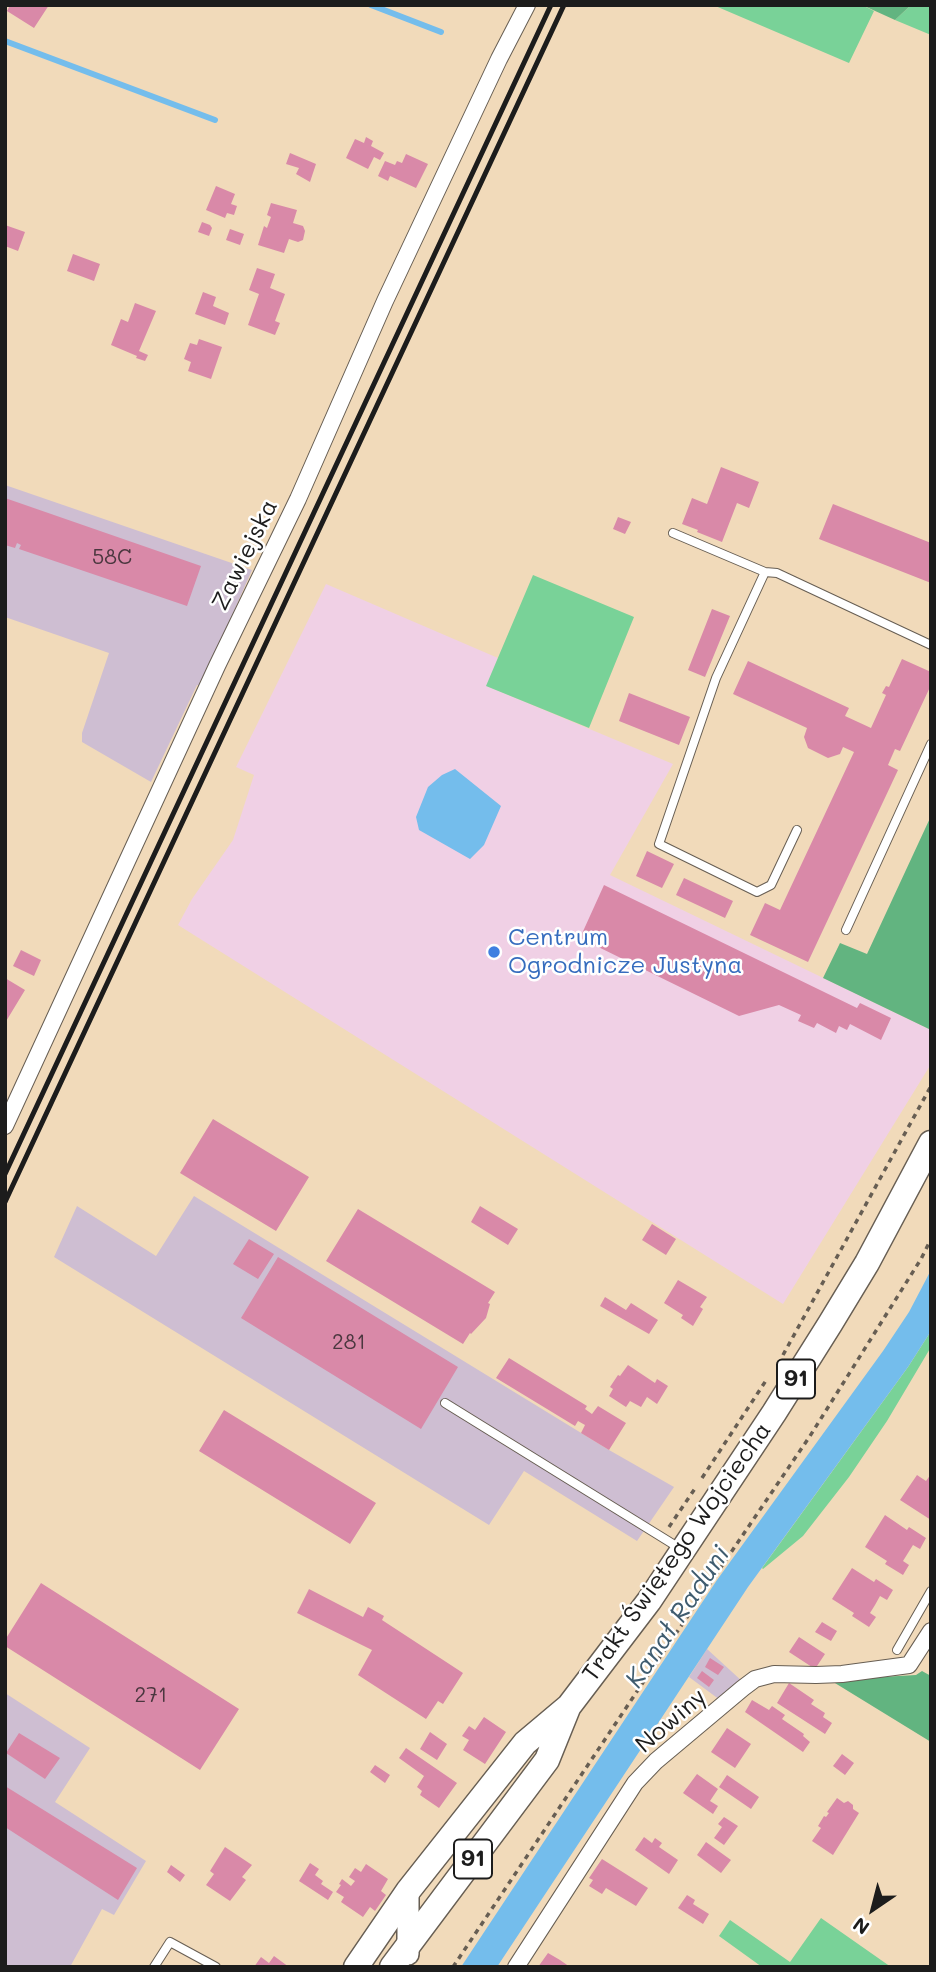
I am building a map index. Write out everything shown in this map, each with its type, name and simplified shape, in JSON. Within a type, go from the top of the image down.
[{"type":"main road","name":"Trakt Świętego Wojciecha","points":[[356,1967],[408,1891],[525,1743],[569,1706],[649,1601],[781,1403],[830,1324],[867,1263],[931,1143]]},
{"type":"main road","name":"Trakt Świętego Wojciecha","points":[[392,1967],[407,1956],[547,1760],[569,1706]]},
{"type":"main road","points":[[407,1956],[408,1891]]},
{"type":"street","name":"Zawiejska","points":[[5,1126],[217,666],[298,499],[391,289],[527,5]]},
{"type":"street","name":"Nowiny","points":[[516,1967],[635,1783],[656,1760],[755,1679],[774,1674],[842,1674],[909,1665],[929,1634]]},
{"type":"lane","points":[[673,533],[765,572],[777,573],[931,645]]},
{"type":"lane","points":[[765,572],[716,678],[659,844],[757,892],[771,885],[797,830]]},
{"type":"lane","points":[[846,930],[931,744]]},
{"type":"lane","points":[[445,1403],[683,1550]]},
{"type":"lane","points":[[897,1650],[931,1591]]},
{"type":"lane","points":[[910,1628],[929,1634]]},
{"type":"lane","points":[[154,1967],[170,1942],[216,1967]]},
{"type":"path","points":[[453,1967],[810,1436],[931,1240]]},
{"type":"shaded area","points":[[5,485],[252,570],[201,686],[197,685],[151,782],[82,742],[82,733],[109,653],[5,617]]},
{"type":"shaded area","name":"Centrum Ogrodnicze Justyna","points":[[326,584],[498,658],[487,686],[673,764],[610,875],[931,1030],[931,1064],[783,1304],[178,925],[192,899],[233,840],[254,775],[236,767]]},
{"type":"shaded area","points":[[194,1196],[674,1487],[637,1541],[524,1471],[489,1525],[54,1257],[77,1206],[156,1256]]},
{"type":"shaded area","points":[[707,1649],[743,1682],[720,1700],[689,1677]]},
{"type":"shaded area","points":[[5,1693],[90,1748],[55,1802],[146,1861],[114,1915],[102,1909],[70,1967],[5,1967]]},
{"type":"green space","points":[[713,5],[862,5],[874,11],[849,63]]},
{"type":"green space","points":[[862,5],[911,5],[895,20]]},
{"type":"green space","points":[[911,5],[931,5],[931,35],[895,20]]},
{"type":"green space","points":[[533,575],[634,617],[589,728],[486,686]]},
{"type":"green space","points":[[931,816],[931,1030],[823,978],[840,943],[867,954]]},
{"type":"green space","points":[[931,1331],[931,1347],[887,1421],[849,1477],[803,1536],[763,1569],[908,1367]]},
{"type":"green space","points":[[922,1671],[931,1676],[931,1742],[830,1680],[916,1675]]},
{"type":"green space","points":[[821,1918],[891,1967],[762,1967],[719,1936],[730,1920],[790,1962]]},
{"type":"water","points":[[455,769],[501,806],[484,845],[470,859],[419,830],[416,817],[428,787],[442,775]]},
{"type":"water","points":[[931,1270],[931,1331],[908,1367],[748,1587],[497,1967],[461,1967],[717,1580],[883,1351],[909,1312]]},
{"type":"building","points":[[10,5],[49,5],[34,28],[7,11]]},
{"type":"building","points":[[366,137],[373,141],[371,146],[384,153],[380,160],[374,157],[368,169],[346,158],[355,139],[364,143]]},
{"type":"building","points":[[290,153],[316,164],[310,182],[296,174],[299,168],[286,164]]},
{"type":"building","points":[[406,154],[428,164],[416,188],[390,176],[388,181],[378,176],[385,161],[395,165],[397,161],[402,163]]},
{"type":"building","points":[[216,186],[235,194],[231,204],[237,206],[234,215],[227,213],[225,218],[206,210]]},
{"type":"building","points":[[271,203],[297,210],[293,223],[303,226],[305,231],[303,240],[298,242],[289,239],[284,253],[258,245],[264,226],[267,228],[271,217],[267,215]]},
{"type":"building","points":[[202,222],[212,228],[209,236],[198,232]]},
{"type":"building","points":[[5,225],[25,232],[18,251],[5,246]]},
{"type":"building","points":[[230,229],[244,234],[240,245],[226,240]]},
{"type":"building","points":[[73,254],[100,264],[94,281],[67,271]]},
{"type":"building","points":[[257,268],[275,274],[270,288],[285,294],[275,321],[280,323],[275,335],[248,325],[259,294],[249,290]]},
{"type":"building","points":[[203,292],[216,297],[213,306],[229,313],[225,325],[195,314]]},
{"type":"building","points":[[135,303],[156,311],[139,351],[148,355],[145,361],[111,345],[121,319],[128,322]]},
{"type":"building","points":[[199,339],[222,347],[211,379],[188,371],[191,362],[184,359],[190,343],[197,345]]},
{"type":"building","points":[[721,467],[759,482],[749,508],[737,503],[722,542],[682,524],[692,498],[707,504]]},
{"type":"building","points":[[5,498],[201,566],[187,606],[19,549],[21,545],[17,543],[15,548],[5,545]]},
{"type":"building","points":[[833,504],[931,543],[931,583],[819,539]]},
{"type":"building","points":[[618,517],[631,522],[625,534],[613,529]]},
{"type":"building","points":[[712,609],[730,616],[705,677],[688,670]]},
{"type":"building","points":[[902,659],[931,672],[931,685],[900,751],[895,749],[888,765],[898,770],[808,962],[750,935],[765,903],[780,910],[854,752],[843,747],[840,754],[828,758],[808,748],[804,737],[807,728],[733,694],[748,661],[849,708],[845,716],[871,728],[886,695],[882,693],[886,686],[889,687]]},
{"type":"building","points":[[629,693],[690,717],[679,745],[619,721]]},
{"type":"building","points":[[647,851],[674,864],[662,888],[636,876]]},
{"type":"building","points":[[684,878],[733,901],[725,918],[676,895]]},
{"type":"building","points":[[604,885],[857,1008],[860,1003],[891,1018],[881,1040],[850,1024],[847,1030],[839,1026],[836,1033],[817,1023],[814,1028],[798,1021],[801,1015],[779,1005],[739,1016],[580,938]]},
{"type":"building","points":[[21,950],[41,960],[34,976],[13,966]]},
{"type":"building","points":[[5,978],[25,990],[5,1023]]},
{"type":"building","points":[[213,1119],[309,1177],[276,1231],[180,1173]]},
{"type":"building","points":[[480,1206],[518,1229],[508,1245],[471,1222]]},
{"type":"building","points":[[358,1209],[495,1292],[488,1303],[490,1304],[486,1318],[463,1344],[326,1261]]},
{"type":"building","points":[[652,1224],[676,1239],[666,1255],[642,1240]]},
{"type":"building","points":[[249,1239],[274,1254],[258,1279],[233,1264]]},
{"type":"building","points":[[278,1257],[458,1367],[421,1429],[241,1318]]},
{"type":"building","points":[[678,1280],[707,1297],[693,1326],[681,1318],[683,1315],[664,1303]]},
{"type":"building","points":[[605,1297],[626,1310],[631,1303],[658,1320],[649,1334],[600,1306]]},
{"type":"building","points":[[509,1358],[587,1406],[585,1409],[592,1414],[598,1406],[626,1423],[609,1450],[581,1433],[585,1425],[578,1421],[575,1426],[496,1378]]},
{"type":"building","points":[[628,1365],[655,1383],[657,1379],[668,1386],[657,1404],[647,1397],[641,1407],[630,1401],[626,1407],[609,1396],[613,1389],[610,1387]]},
{"type":"building","points":[[224,1410],[376,1503],[350,1544],[199,1451]]},
{"type":"building","points":[[931,1474],[931,1520],[900,1500],[917,1475],[926,1481]]},
{"type":"building","points":[[885,1515],[907,1530],[909,1527],[926,1538],[920,1549],[913,1545],[903,1561],[909,1565],[903,1575],[865,1547]]},
{"type":"building","points":[[852,1568],[893,1590],[887,1600],[880,1596],[870,1613],[876,1617],[869,1627],[852,1616],[854,1613],[832,1599]]},
{"type":"building","points":[[41,1583],[239,1709],[200,1770],[5,1646],[5,1640]]},
{"type":"building","points":[[309,1589],[363,1617],[368,1607],[384,1616],[382,1620],[463,1673],[443,1704],[438,1701],[426,1719],[358,1675],[372,1650],[297,1613]]},
{"type":"building","points":[[822,1622],[837,1631],[831,1641],[815,1632]]},
{"type":"building","points":[[799,1637],[825,1654],[815,1669],[789,1652]]},
{"type":"building","points":[[710,1658],[724,1667],[718,1675],[705,1667]]},
{"type":"building","points":[[702,1671],[714,1680],[709,1687],[697,1678]]},
{"type":"building","points":[[789,1683],[814,1700],[811,1704],[825,1713],[823,1717],[832,1723],[825,1734],[777,1703]]},
{"type":"building","points":[[752,1700],[769,1710],[772,1706],[785,1715],[782,1719],[804,1734],[810,1742],[803,1752],[745,1712]]},
{"type":"building","points":[[484,1717],[506,1732],[485,1764],[463,1750],[469,1740],[462,1736],[469,1726],[475,1730]]},
{"type":"building","points":[[727,1728],[751,1744],[735,1768],[711,1752]]},
{"type":"building","points":[[430,1732],[447,1744],[437,1760],[420,1749]]},
{"type":"building","points":[[19,1733],[60,1758],[45,1779],[6,1753]]},
{"type":"building","points":[[406,1748],[457,1783],[439,1808],[420,1795],[422,1791],[417,1787],[424,1776],[399,1758]]},
{"type":"building","points":[[842,1754],[854,1763],[845,1775],[833,1766]]},
{"type":"building","points":[[375,1765],[390,1775],[385,1783],[370,1772]]},
{"type":"building","points":[[697,1774],[718,1789],[710,1801],[718,1806],[713,1814],[683,1793]]},
{"type":"building","points":[[727,1775],[759,1797],[751,1809],[719,1787]]},
{"type":"building","points":[[5,1786],[137,1868],[118,1900],[5,1827]]},
{"type":"building","points":[[837,1798],[844,1803],[848,1801],[859,1813],[833,1855],[812,1841],[821,1828],[818,1826]]},
{"type":"building","points":[[724,1817],[738,1826],[724,1845],[714,1838],[722,1827],[718,1824]]},
{"type":"building","points":[[644,1837],[652,1843],[655,1838],[662,1843],[659,1847],[678,1860],[669,1874],[635,1850]]},
{"type":"building","points":[[706,1842],[731,1860],[721,1873],[697,1855]]},
{"type":"building","points":[[225,1847],[252,1865],[242,1877],[246,1880],[230,1901],[206,1885],[214,1874],[210,1871]]},
{"type":"building","points":[[602,1859],[648,1888],[636,1906],[606,1888],[602,1894],[589,1886],[593,1880],[589,1878]]},
{"type":"building","points":[[310,1863],[319,1869],[315,1875],[323,1881],[321,1884],[333,1892],[328,1900],[299,1881]]},
{"type":"building","points":[[366,1864],[388,1879],[381,1891],[386,1895],[375,1911],[370,1907],[363,1917],[341,1902],[344,1897],[336,1892],[342,1879],[351,1886],[355,1881],[349,1877],[355,1868],[361,1872]]},
{"type":"building","points":[[171,1865],[185,1875],[180,1882],[167,1872]]},
{"type":"building","points":[[687,1895],[695,1900],[693,1904],[709,1914],[703,1924],[678,1908]]},
{"type":"building","points":[[548,1953],[560,1960],[570,1967],[538,1967]]},
{"type":"building","points":[[274,1956],[289,1967],[254,1967],[261,1957],[269,1963]]},
{"type":"waterway","points":[[371,5],[441,32]]},
{"type":"waterway","points":[[5,41],[215,120]]},
{"type":"railway","points":[[5,1174],[551,5]]},
{"type":"railway","points":[[5,1202],[564,5]]},
{"type":"place","name":"Centrum Ogrodnicze Justyna","points":[[494,952]]},
{"type":"water label","name":"Kanał Raduni","points":[[678,1617]]}]
